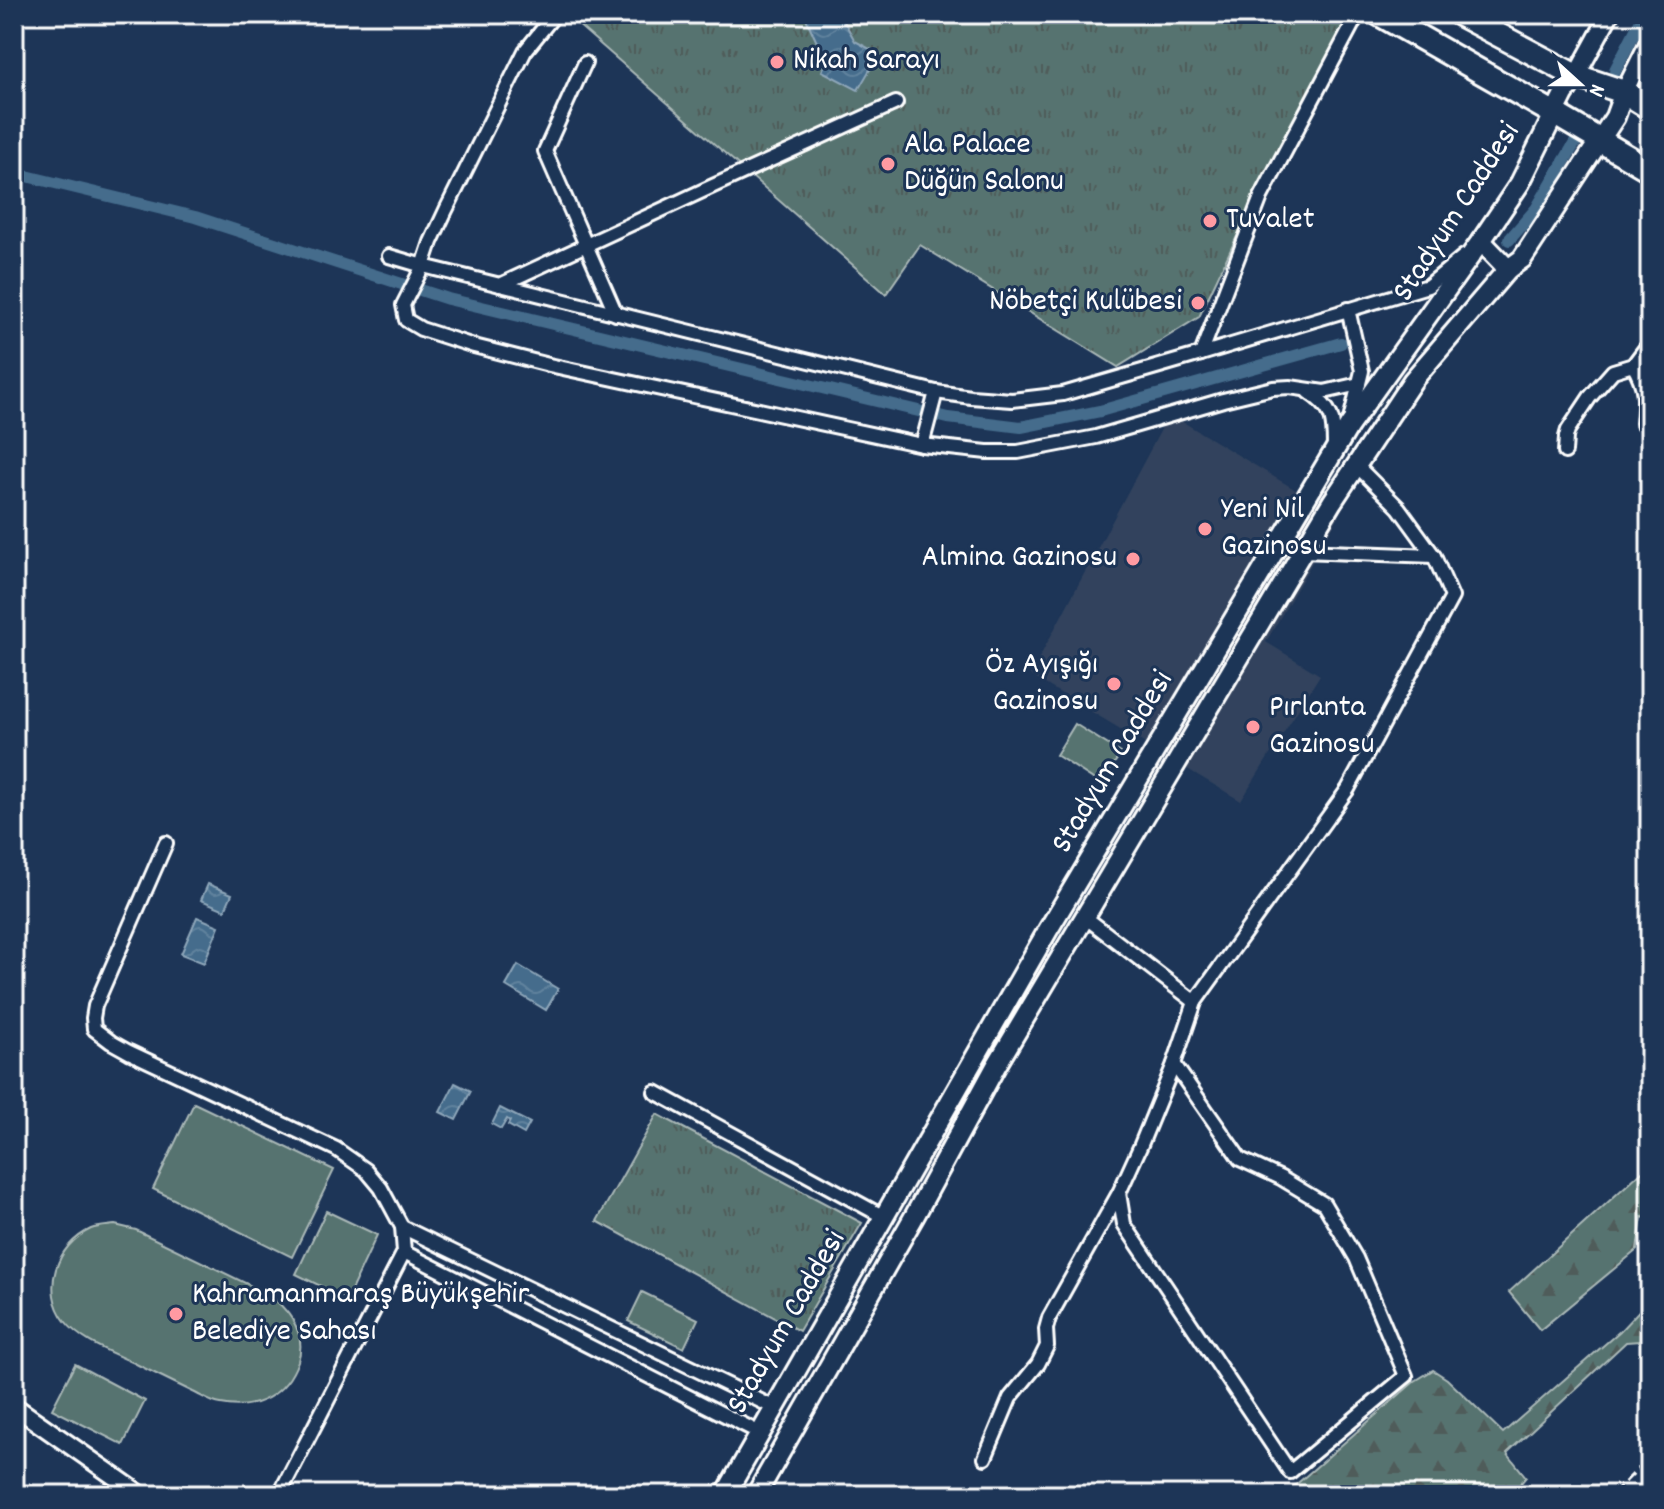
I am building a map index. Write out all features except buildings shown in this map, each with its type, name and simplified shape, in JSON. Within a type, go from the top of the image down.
[{"type":"highway","points":[[1379,14],[1650,170]]},
{"type":"highway","points":[[1459,14],[1576,76],[1624,92],[1650,108]]},
{"type":"main road","name":"Stadyum Caddesi","points":[[725,1495],[1048,930],[1349,426],[1520,183],[1576,76]]},
{"type":"main road","name":"Stadyum Caddesi","points":[[756,1495],[996,1066],[1302,551],[1413,380],[1508,269],[1522,259],[1615,117],[1624,92]]},
{"type":"main road","points":[[1481,241],[1508,269]]},
{"type":"main road","points":[[882,1221],[878,1240],[887,1247],[897,1245]]},
{"type":"main road","points":[[779,1401],[792,1410],[804,1410]]},
{"type":"main road","points":[[757,1438],[768,1442],[776,1450],[777,1457]]},
{"type":"street","points":[[555,14],[525,51],[403,305],[406,320],[421,329],[549,365],[922,445],[987,452],[1018,452],[1096,437],[1273,388],[1324,392],[1359,384]]},
{"type":"street","points":[[1201,354],[1261,197],[1358,14]]},
{"type":"street","points":[[1576,76],[1610,14]]},
{"type":"street","points":[[1624,92],[1650,40]]},
{"type":"street","points":[[585,63],[545,151],[616,314]]},
{"type":"street","points":[[500,285],[896,103]]},
{"type":"street","points":[[389,256],[420,271],[500,285],[936,392],[1012,400],[1063,394],[1428,286],[1481,241]]},
{"type":"street","points":[[1348,309],[1362,371],[1349,426]]},
{"type":"street","points":[[1565,452],[1568,430],[1590,397],[1613,371],[1633,365],[1645,349]]},
{"type":"street","points":[[1633,365],[1642,380],[1644,391],[1643,424]]},
{"type":"street","points":[[1302,389],[1328,409],[1334,423],[1334,452]]},
{"type":"street","points":[[922,445],[936,392]]},
{"type":"street","points":[[985,1458],[1010,1398],[1038,1364],[1047,1346],[1049,1318],[1119,1193],[1174,1064],[1195,1002],[1348,789],[1452,597],[1434,556],[1399,508],[1356,465]]},
{"type":"street","points":[[1302,551],[1434,556]]},
{"type":"street","points":[[166,843],[95,1006],[94,1029],[129,1052],[336,1149],[366,1170],[381,1188],[402,1227],[404,1252],[279,1495]]},
{"type":"street","points":[[1085,917],[1195,1002]]},
{"type":"street","points":[[1119,1193],[1124,1224],[1290,1472],[1406,1376],[1356,1258],[1324,1204],[1281,1178],[1240,1159],[1174,1064]]},
{"type":"street","points":[[655,1092],[882,1221]]},
{"type":"street","points":[[402,1227],[779,1401]]},
{"type":"street","points":[[404,1252],[757,1438]]},
{"type":"street","points":[[14,1406],[141,1495]]},
{"type":"shaded area","points":[[1178,419],[1339,516],[1266,642],[1320,675],[1241,801],[1030,675],[1164,424]]},
{"type":"green space","points":[[569,14],[1358,14],[1256,196],[1199,317],[1118,367],[920,245],[886,294]]},
{"type":"green space","points":[[1075,724],[1121,753],[1101,784],[1056,755]]},
{"type":"green space","points":[[194,1103],[334,1170],[292,1257],[153,1189]]},
{"type":"green space","points":[[657,1114],[862,1223],[799,1331],[597,1221]]},
{"type":"green space","points":[[1650,1164],[1650,1219],[1642,1217],[1637,1250],[1540,1330],[1509,1292]]},
{"type":"green space","points":[[326,1211],[377,1235],[347,1299],[296,1274]]},
{"type":"green space","name":"Kahramanmaraş Büyükşehir Belediye Sahası","points":[[115,1225],[136,1230],[268,1294],[276,1301],[295,1323],[300,1341],[298,1361],[286,1383],[258,1402],[234,1406],[217,1403],[99,1347],[72,1329],[58,1309],[54,1296],[56,1269],[61,1257],[79,1236],[94,1228]]},
{"type":"green space","points":[[642,1292],[698,1319],[684,1348],[628,1321]]},
{"type":"green space","points":[[1650,1299],[1650,1353],[1640,1341],[1626,1342],[1507,1453],[1526,1477],[1511,1495],[1284,1495],[1415,1381],[1433,1370],[1447,1379],[1503,1433],[1620,1331]]},
{"type":"green space","points":[[75,1364],[145,1401],[123,1445],[52,1409]]},
{"type":"water","points":[[804,14],[840,14],[855,41],[879,54],[858,90],[822,71],[826,62]]},
{"type":"water","points":[[208,884],[232,894],[225,910],[201,900]]},
{"type":"water","points":[[197,917],[219,926],[204,963],[181,954]]},
{"type":"water","points":[[518,965],[558,989],[546,1010],[506,986]]},
{"type":"water","points":[[455,1083],[471,1091],[456,1120],[440,1112]]},
{"type":"water","points":[[500,1108],[530,1123],[524,1134],[508,1125],[510,1121],[507,1119],[501,1129],[492,1124]]},
{"type":"waterway","points":[[1615,70],[1644,14]]},
{"type":"waterway","points":[[1509,240],[1536,209],[1576,141]]},
{"type":"waterway","points":[[14,173],[195,217],[448,299],[948,418],[1021,427],[1100,411],[1341,343]]},
{"type":"railway","points":[[1612,1495],[1650,1457]]},
{"type":"place","name":"Nikah Sarayı","points":[[777,62]]},
{"type":"place","name":"Ala Palace Düğün Salonu","points":[[888,164]]},
{"type":"place","name":"Tuvalet","points":[[1210,221]]},
{"type":"place","name":"Nöbetçi Kulübesi","points":[[1198,303]]},
{"type":"place","name":"Yeni Nil Gazinosu","points":[[1205,529]]},
{"type":"place","name":"Almina Gazinosu","points":[[1133,559]]},
{"type":"place","name":"Öz Ayışığı Gazinosu","points":[[1114,684]]},
{"type":"place","name":"Pırlanta Gazinosu","points":[[1253,727]]},
{"type":"place","name":"Kahramanmaraş Büyükşehir Belediye Sahası","points":[[176,1314]]}]
